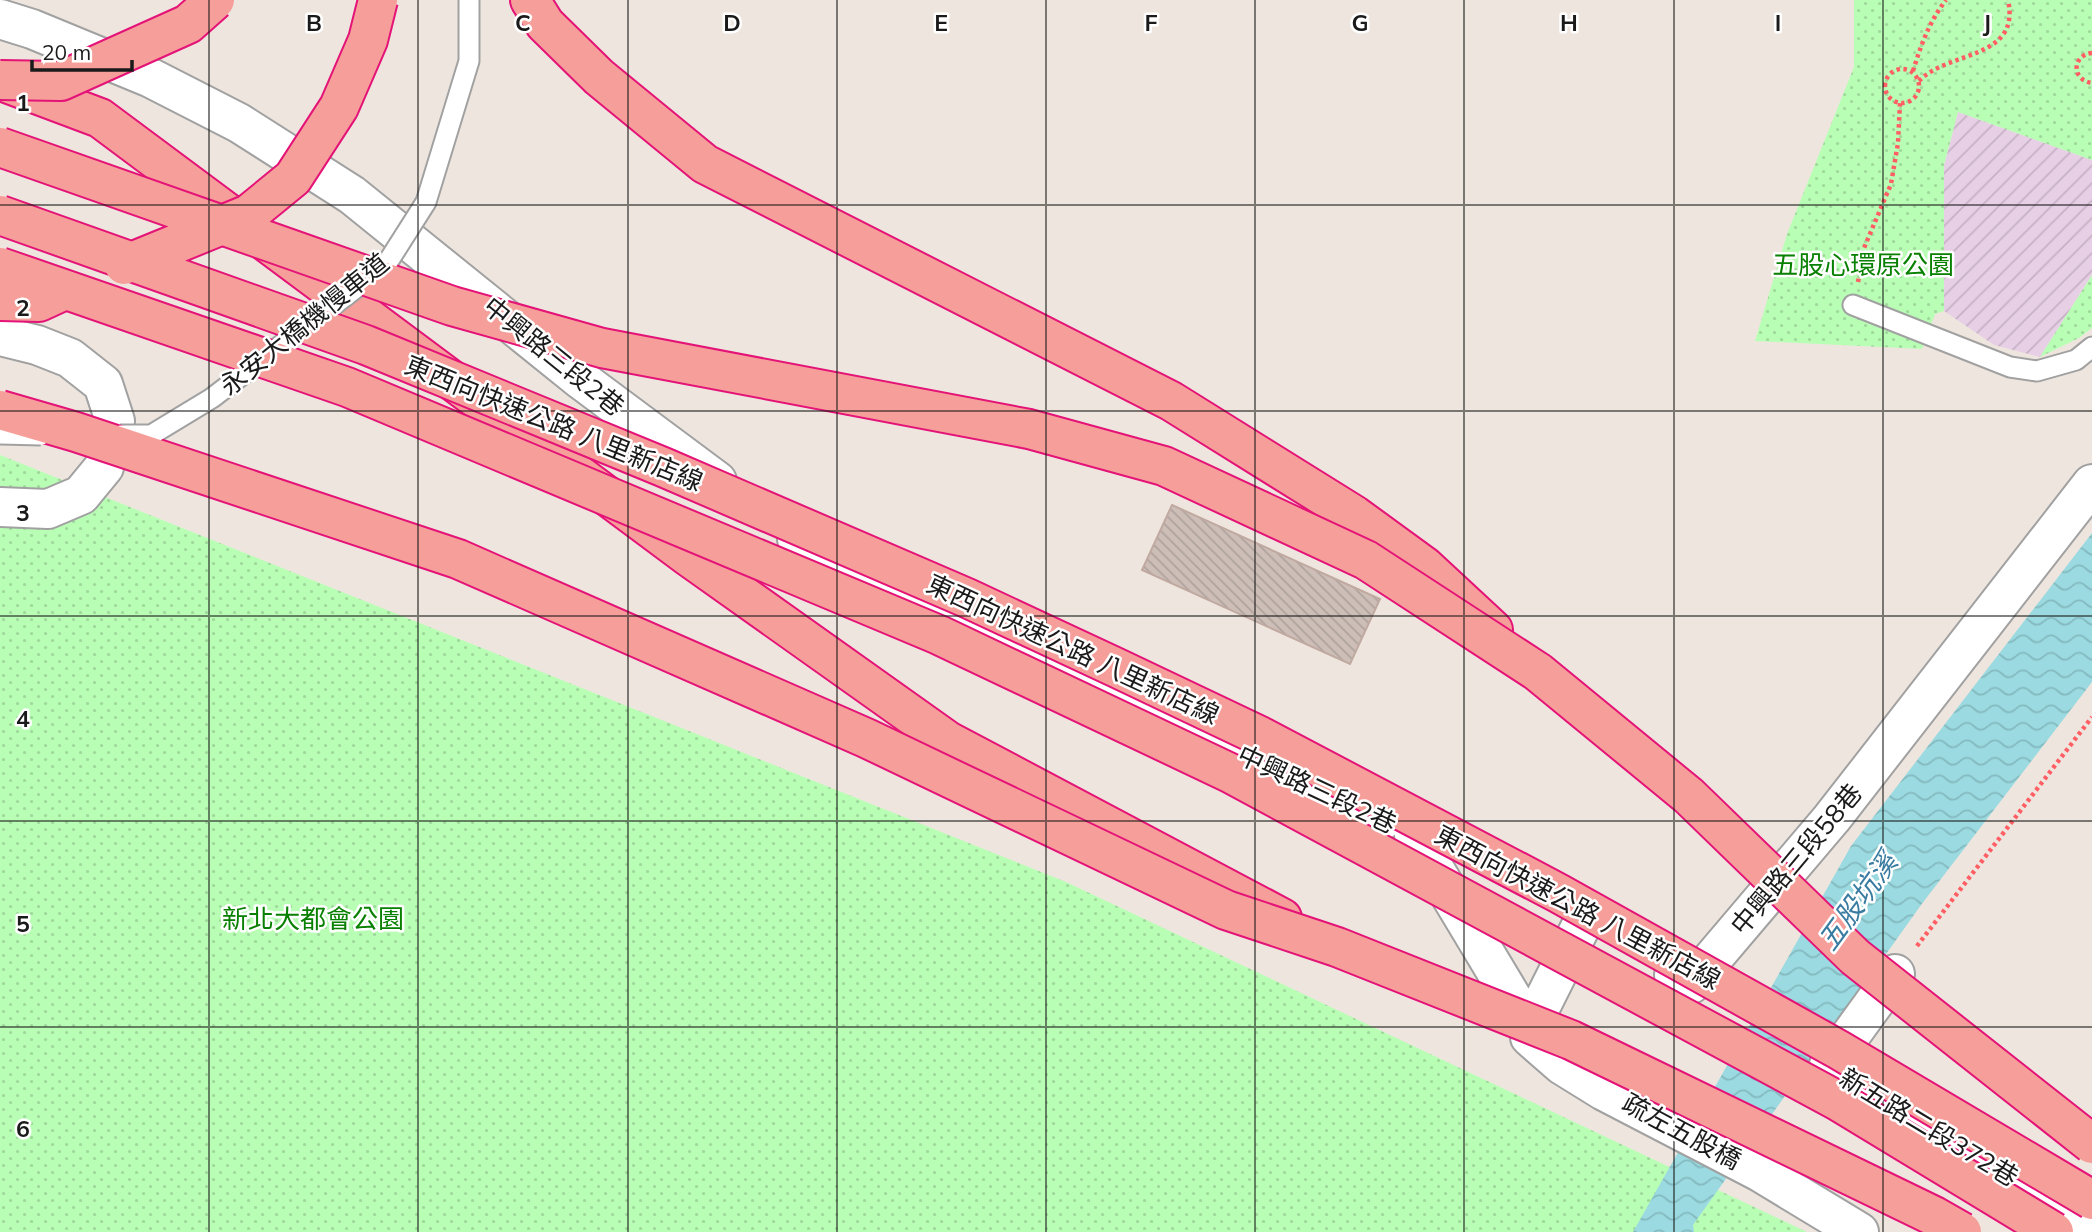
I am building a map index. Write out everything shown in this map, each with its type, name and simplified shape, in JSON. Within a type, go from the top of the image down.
[{"type":"highway","points":[[0,80],[61,81],[188,24],[215,0]]},
{"type":"highway","points":[[0,301],[39,302],[249,214],[293,178],[339,107],[368,40],[378,0]]},
{"type":"highway","points":[[530,0],[545,24],[599,77],[705,164],[1171,401],[1354,515],[1424,566],[1538,672],[1689,796],[1855,957],[2092,1144]]},
{"type":"highway","points":[[0,80],[100,118],[688,557],[948,741],[1336,947]]},
{"type":"highway","points":[[0,147],[452,306],[602,348],[1029,429],[1164,466],[1366,560],[1538,672]]},
{"type":"highway","name":"東西向快速公路 八里新店線","points":[[0,215],[366,345],[725,494],[967,598],[1118,668],[1260,736],[1558,893],[1839,1050],[2092,1200]]},
{"type":"highway","name":"東西向快速公路 八里新店線","points":[[0,267],[347,387],[939,635],[1230,773],[1838,1101],[2054,1232]]},
{"type":"highway","points":[[0,410],[76,432],[458,559],[866,738],[1226,910],[1336,947],[1572,1040],[1962,1232]]},
{"type":"street","name":"中興路三段2巷","points":[[0,19],[32,29],[151,78],[239,123],[352,195],[642,428],[820,553],[863,577],[1029,651],[1414,835]]},
{"type":"street","points":[[0,336],[37,345],[70,358],[103,384],[115,421],[104,467],[81,495],[48,509],[0,507]]},
{"type":"street","name":"中興路三段58巷","points":[[1414,835],[1691,984],[1832,818],[2092,484]]},
{"type":"street","name":"疏左五股橋","points":[[1414,835],[1530,1028],[1530,1037],[1562,1065],[1604,1091],[1760,1172],[1858,1232]]},
{"type":"street","points":[[1530,1028],[1581,926]]},
{"type":"street","name":"新五路二段372巷","points":[[1895,974],[1829,1065],[2033,1190],[2092,1221]]},
{"type":"street","points":[[2009,1232],[2033,1190]]},
{"type":"lane","name":"永安大橋機慢車道","points":[[0,434],[151,435],[212,398],[386,265],[426,202],[469,61],[470,0]]},
{"type":"lane","points":[[1853,304],[2010,367],[2037,371],[2076,360],[2092,347]]},
{"type":"path","points":[[1913,71],[1922,41],[1934,15],[1946,0]]},
{"type":"path","points":[[1919,80],[1913,71],[1896,70],[1885,81],[1885,88],[1890,99],[1906,103],[1916,97],[1919,80],[1928,71],[1982,51],[1999,41],[2010,24],[2008,0]]},
{"type":"path","points":[[2092,53],[2080,57],[2076,66],[2078,76],[2092,83]]},
{"type":"path","points":[[1853,304],[1864,248],[1891,184],[1898,143],[1900,103]]},
{"type":"path","points":[[1895,974],[2092,717]]},
{"type":"shaded area","points":[[1958,112],[2092,160],[2092,275],[2040,357],[1994,345],[1944,311],[1944,165]]},
{"type":"green space","name":"五股心環原公園","points":[[1854,0],[2092,0],[2092,160],[1958,112],[1944,165],[1944,311],[1935,314],[1922,349],[1755,341],[1787,234],[1854,67]]},
{"type":"green space","points":[[2092,275],[2092,328],[2079,338],[2040,357]]},
{"type":"green space","name":"新北大都會公園","points":[[0,455],[1066,882],[1807,1232],[0,1232]]},
{"type":"water","name":"五股坑溪","points":[[2092,533],[2092,682],[1921,905],[1693,1225],[1694,1232],[1633,1232],[1851,846]]},
{"type":"building","points":[[1172,505],[1380,599],[1350,664],[1142,570]]}]
